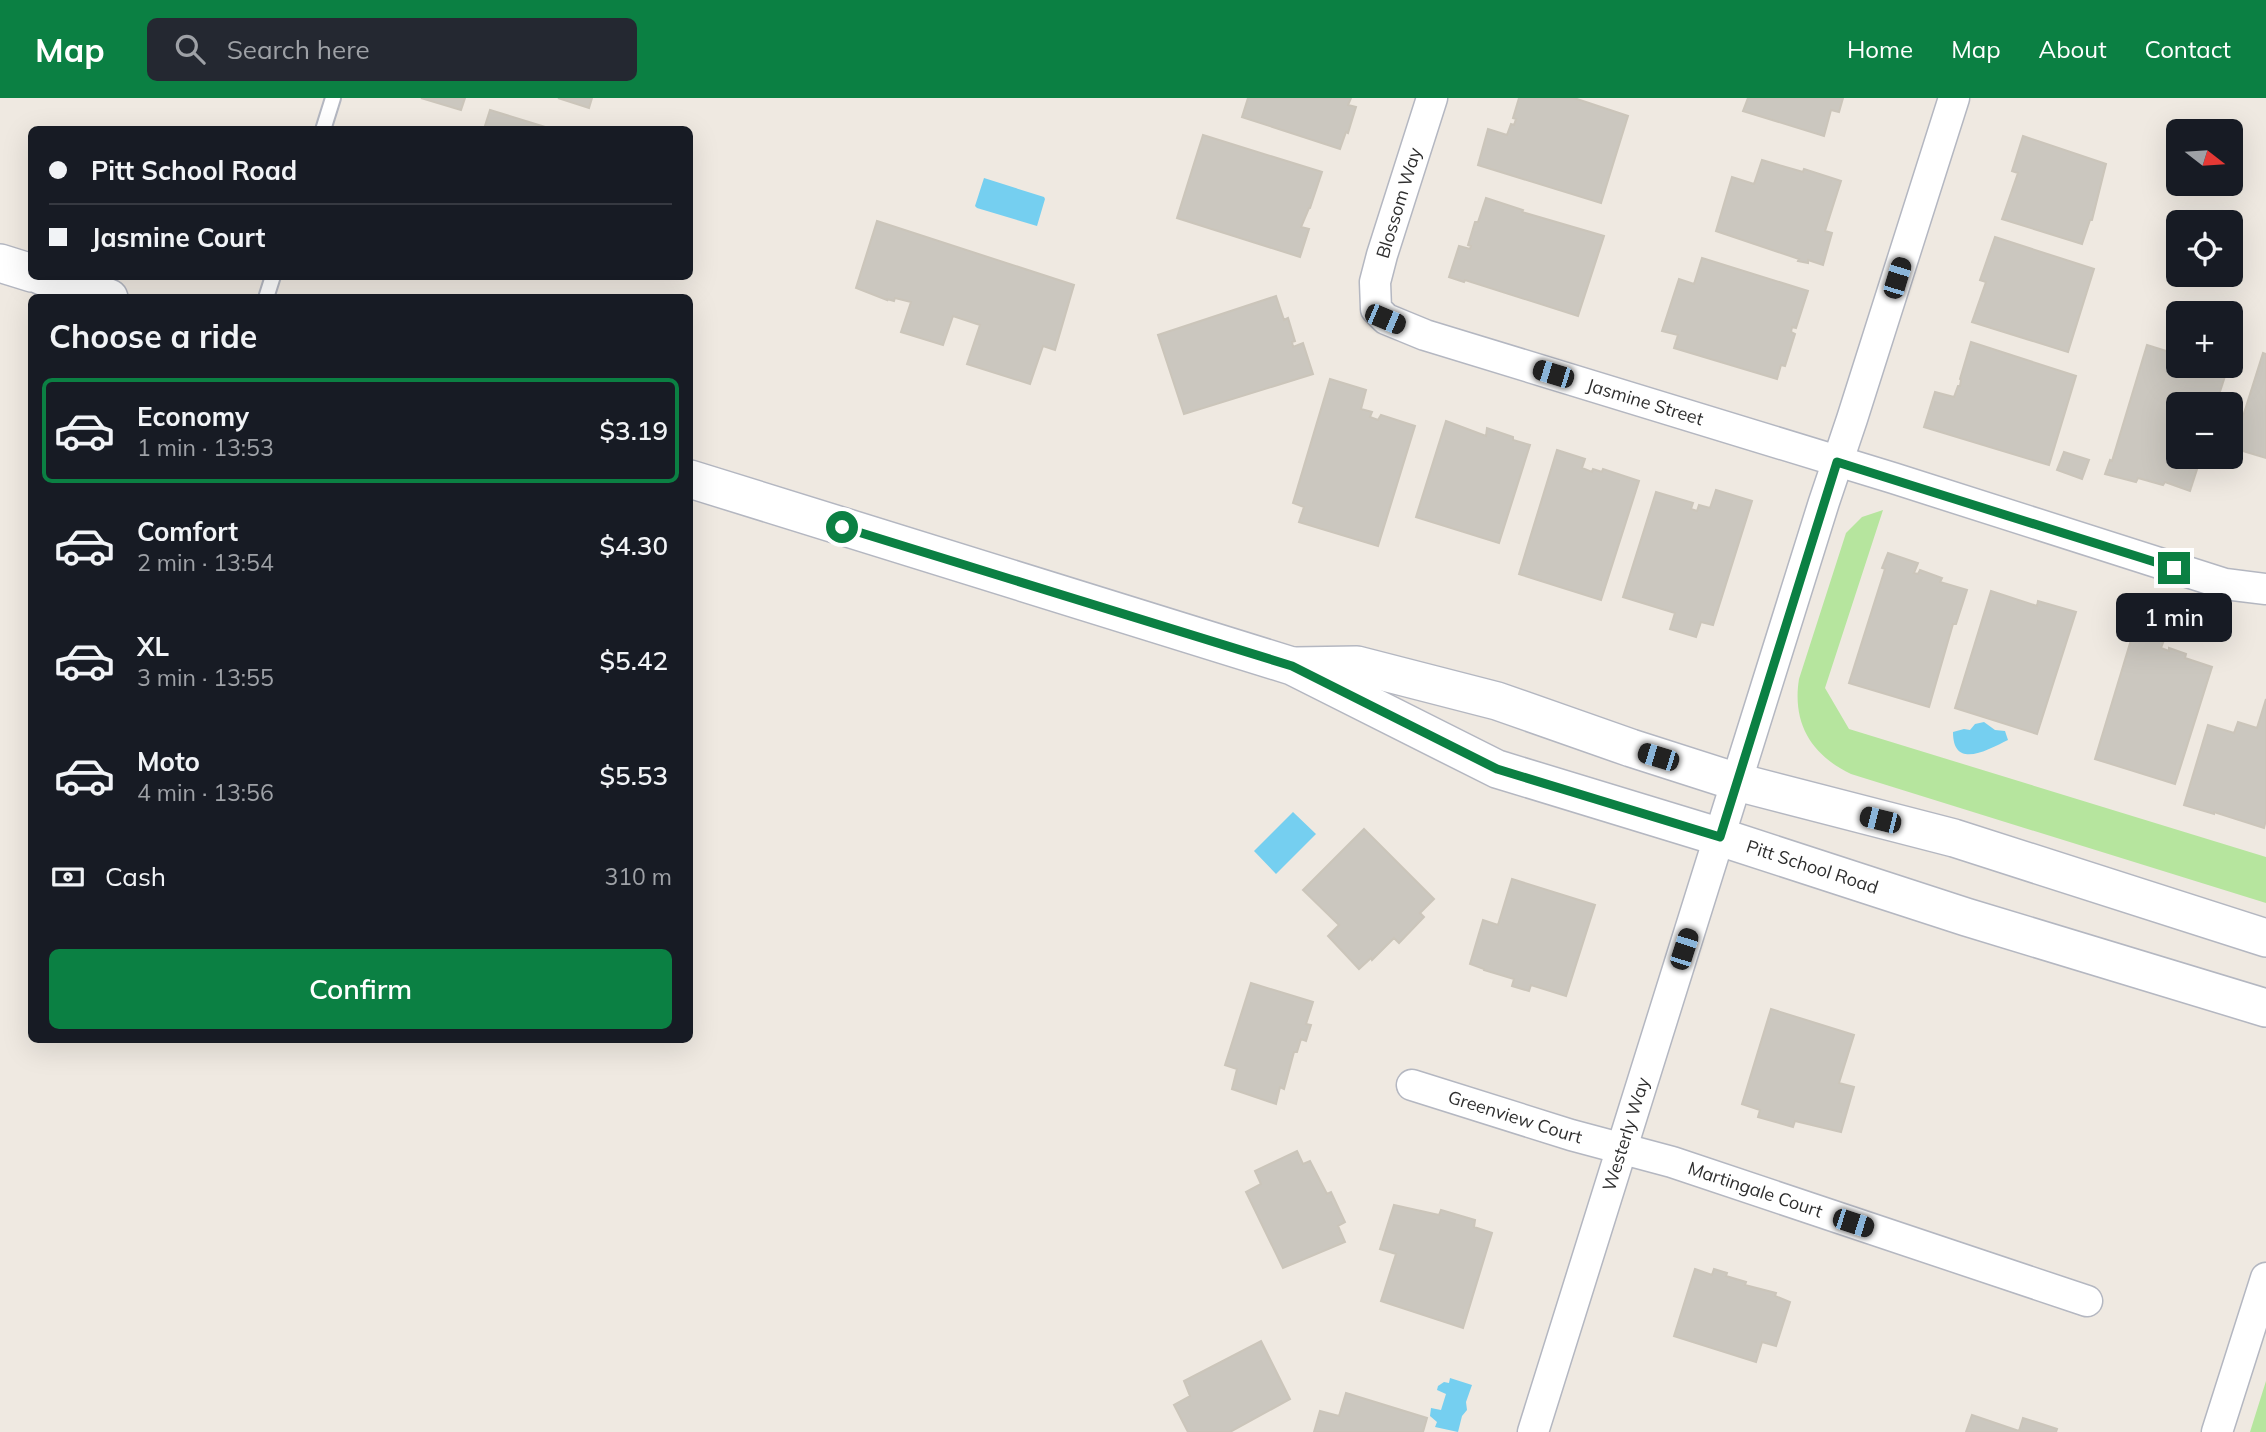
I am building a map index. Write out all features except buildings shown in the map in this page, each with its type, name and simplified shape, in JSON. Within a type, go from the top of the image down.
[{"type":"street","name":"Blossom Way","points":[[1376,309],[1375,282],[1382,255],[1432,98]]},
{"type":"street","name":"Westerly Way","points":[[1533,1432],[1620,1148],[1954,98]]},
{"type":"street","points":[[0,264],[28,272]]},
{"type":"street","points":[[54,280],[96,294]]},
{"type":"street","name":"Jasmine Street","points":[[1376,309],[1385,319],[1425,335],[2225,584],[2266,589]]},
{"type":"street","name":"Pitt School Road","points":[[693,480],[1292,666],[1497,769],[1720,837],[1966,917],[2266,1008]]},
{"type":"street","name":"Pitt School Road","points":[[1292,666],[1357,665],[1497,701],[1737,782],[1954,838],[2266,938]]},
{"type":"street","name":"Greenview Court","points":[[1412,1085],[1620,1148]]},
{"type":"street","name":"Martingale Court","points":[[1620,1148],[2087,1301]]},
{"type":"street","points":[[2217,1432],[2266,1278]]},
{"type":"lane","points":[[324,126],[333,98]]},
{"type":"green space","points":[[1883,510],[1825,688],[1849,729],[2266,857],[2266,903],[1851,774],[1815,747],[1802,723],[1799,710],[1799,679],[1846,533],[1862,517]]},
{"type":"green space","points":[[2266,1381],[2266,1432],[2250,1432]]},
{"type":"water","points":[[984,178],[1044,197],[1037,226],[977,208],[975,206]]},
{"type":"water","points":[[1984,722],[1995,730],[2005,731],[2008,740],[1982,752],[1965,754],[1959,751],[1953,732],[1970,730],[1975,724]]},
{"type":"water","points":[[1293,812],[1316,834],[1276,874],[1254,851]]},
{"type":"water","points":[[1450,1378],[1472,1385],[1466,1402],[1467,1410],[1462,1416],[1458,1432],[1435,1427],[1437,1422],[1430,1416],[1431,1408],[1441,1410],[1446,1394],[1437,1390],[1438,1386],[1444,1382],[1449,1383]]},
{"type":"route","points":[[842,527],[1292,666],[1497,769],[1720,837],[1837,462],[2174,568]]}]
